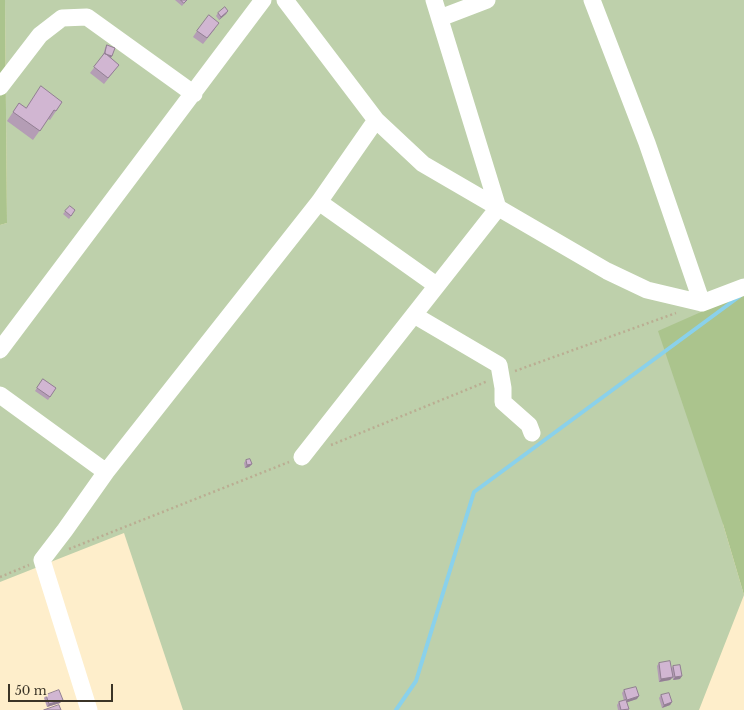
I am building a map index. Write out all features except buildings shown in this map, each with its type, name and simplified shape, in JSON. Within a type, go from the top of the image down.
[{"type":"street","points":[[0,350],[194,94],[263,0]]},
{"type":"street","points":[[285,0],[376,120],[422,164],[607,271],[640,287],[702,303],[744,287]]},
{"type":"street","points":[[434,0],[498,208]]},
{"type":"street","points":[[440,18],[487,0]]},
{"type":"street","points":[[592,0],[647,143],[702,303]]},
{"type":"street","points":[[0,87],[40,35],[62,18],[87,17],[194,94]]},
{"type":"street","points":[[89,710],[42,560],[66,530],[106,472],[319,202],[376,120]]},
{"type":"street","points":[[319,202],[436,285]]},
{"type":"street","points":[[302,457],[498,208]]},
{"type":"street","points":[[414,315],[499,365],[503,388],[503,402],[529,425],[532,433]]},
{"type":"street","points":[[0,395],[106,472]]},
{"type":"path","points":[[324,448],[501,376],[680,311]]},
{"type":"path","points":[[64,552],[302,457]]},
{"type":"path","points":[[0,577],[42,560]]},
{"type":"green space","points":[[0,0],[5,0],[7,223],[0,225]]},
{"type":"green space","points":[[5,0],[744,0],[744,293],[723,524],[744,595],[699,710],[183,710],[124,533],[0,582],[0,225],[7,223]]},
{"type":"green space","points":[[744,293],[744,595],[723,524],[658,331]]},
{"type":"waterway","points":[[396,710],[416,681],[474,492],[740,296]]}]
